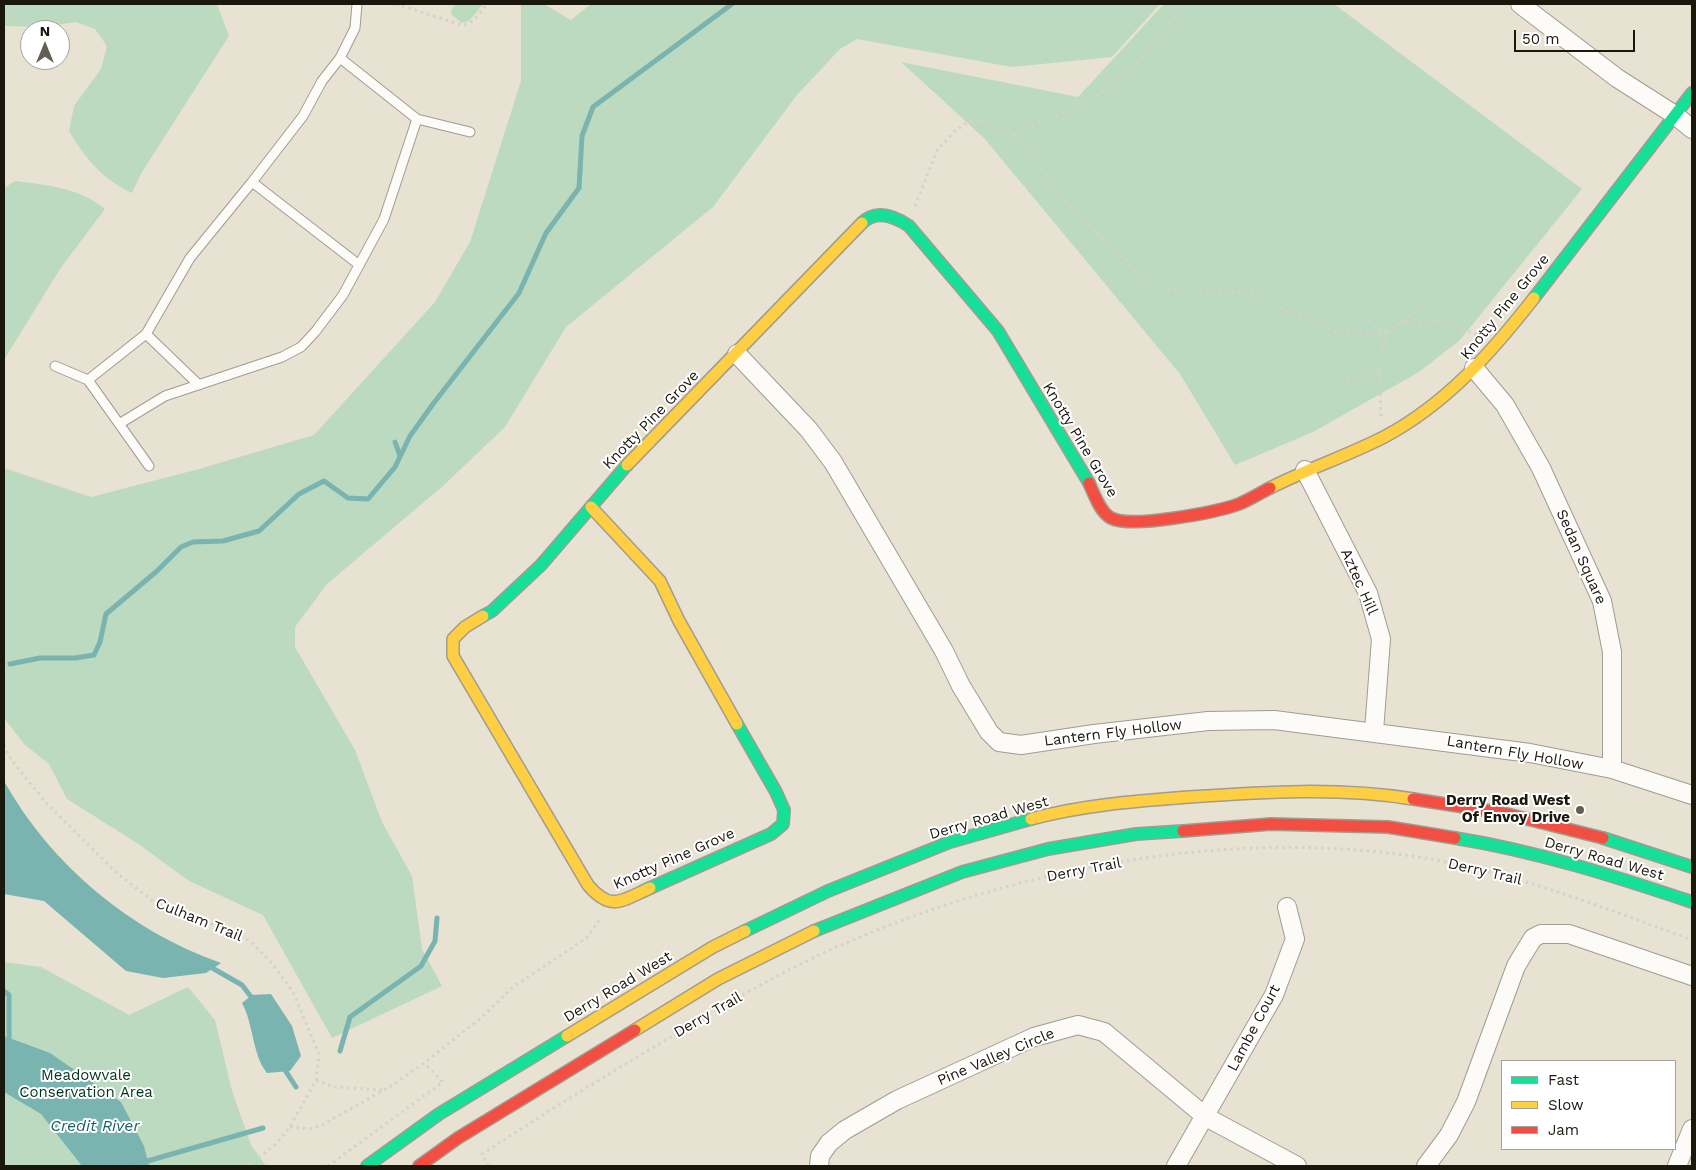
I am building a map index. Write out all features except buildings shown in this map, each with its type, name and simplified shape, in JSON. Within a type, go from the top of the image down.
[{"type":"main road","name":"Knotty Pine Grove","points":[[591,507],[660,581],[679,621],[776,792],[784,810],[783,824],[771,834],[624,900],[609,902],[600,899],[588,885],[452,656],[453,639],[465,627],[492,611],[542,565],[591,507],[636,455],[737,354],[868,217],[880,215],[895,218],[909,226],[998,331],[1085,476],[1099,504],[1111,518],[1134,523],[1209,512],[1239,504],[1305,470],[1350,453],[1401,427],[1434,405],[1496,345],[1692,93]]},
{"type":"main road","name":"Derry Road West","points":[[367,1166],[439,1114],[713,947],[828,891],[950,842],[1038,817],[1127,802],[1272,791],[1389,795],[1503,813],[1624,844],[1692,867]]},
{"type":"main road","name":"Derry Road West","points":[[419,1166],[458,1138],[718,979],[829,923],[962,872],[1048,849],[1136,834],[1271,824],[1388,827],[1493,844],[1617,876],[1692,902]]},
{"type":"street","points":[[1520,4],[1617,78],[1675,115],[1692,129]]},
{"type":"street","name":"Lantern Fly Hollow","points":[[737,354],[809,430],[833,462],[944,651],[961,686],[989,732],[999,742],[1021,745],[1208,721],[1274,720],[1374,731],[1530,753],[1612,769],[1692,795]]},
{"type":"street","name":"Sedan Square","points":[[1474,368],[1505,405],[1541,468],[1602,601],[1612,652],[1612,769]]},
{"type":"street","name":"Aztec Hill","points":[[1305,470],[1368,593],[1382,640],[1374,731]]},
{"type":"street","name":"Lambe Court","points":[[1206,1116],[1274,995],[1294,939],[1287,907]]},
{"type":"street","points":[[1426,1166],[1449,1135],[1466,1102],[1516,966],[1533,938],[1541,934],[1569,934],[1692,976]]},
{"type":"street","name":"Pine Valley Circle","points":[[818,1166],[820,1156],[829,1142],[845,1130],[897,1100],[1034,1037],[1078,1025],[1104,1032],[1206,1116],[1297,1166]]},
{"type":"street","points":[[1176,1166],[1206,1116]]},
{"type":"street","points":[[1677,1166],[1692,1129]]},
{"type":"lane","points":[[88,380],[146,334],[190,258],[303,116],[322,81],[340,58],[355,28],[357,4]]},
{"type":"lane","points":[[340,58],[417,120],[470,132]]},
{"type":"lane","points":[[119,424],[165,396],[282,357],[301,346],[315,332],[343,295],[358,264],[384,219],[417,120]]},
{"type":"lane","points":[[252,182],[358,264]]},
{"type":"lane","points":[[146,334],[199,385]]},
{"type":"lane","points":[[55,366],[88,380],[149,466]]},
{"type":"path","points":[[396,4],[462,25],[468,25],[487,4]]},
{"type":"path","points":[[1014,135],[1070,110],[1110,87],[1147,53],[1183,4]]},
{"type":"path","points":[[909,226],[920,190],[937,150],[955,130],[968,122],[981,121],[1014,135],[1076,212],[1147,281],[1170,290],[1246,292],[1339,333],[1386,334]]},
{"type":"path","points":[[1383,437],[1379,369],[1386,334],[1431,298]]},
{"type":"path","points":[[1353,307],[1386,334]]},
{"type":"path","points":[[1398,324],[1441,320],[1466,329],[1496,345]]},
{"type":"path","points":[[1346,382],[1379,369]]},
{"type":"path","name":"Culham Trail","points":[[4,745],[12,761],[47,804],[118,874],[159,906],[227,929],[250,941],[271,962],[293,992],[320,1054],[316,1080],[290,1127],[276,1144],[248,1166]]},
{"type":"path","name":"Derry Trail","points":[[488,1166],[482,1154],[522,1127],[731,1001],[864,935],[950,904],[1014,885],[1105,864],[1181,854],[1282,848],[1342,850],[1424,858],[1525,881],[1692,940]]},
{"type":"path","points":[[290,1127],[309,1129],[322,1125],[385,1090],[424,1063],[481,1018],[513,987],[588,936],[609,902]]},
{"type":"path","points":[[328,1166],[443,1082],[424,1063]]},
{"type":"path","points":[[316,1080],[334,1086],[385,1090]]},
{"type":"green space","points":[[4,4],[217,4],[229,36],[142,172],[132,193],[112,182],[104,175],[88,159],[69,131],[74,106],[101,69],[107,46],[95,29],[76,22],[70,23],[70,20],[20,20],[20,26],[5,26]]},
{"type":"green space","points":[[456,4],[483,4],[469,21],[462,23],[452,15],[451,10]]},
{"type":"green space","points":[[521,4],[544,4],[571,20],[591,4],[1160,4],[1112,57],[1012,67],[857,39],[840,49],[797,95],[713,207],[566,327],[505,427],[444,485],[327,584],[295,627],[295,647],[355,750],[382,822],[412,876],[422,949],[442,986],[332,1038],[263,915],[189,881],[137,843],[67,799],[49,764],[24,744],[4,718],[4,468],[91,497],[199,469],[314,435],[435,302],[470,242],[521,81]]},
{"type":"green space","points":[[1164,4],[1334,4],[1582,189],[1460,340],[1419,372],[1313,432],[1235,465],[1180,374],[984,138],[901,62],[1078,97]]},
{"type":"green space","points":[[15,181],[51,186],[74,192],[85,196],[105,209],[60,269],[4,360],[4,188]]},
{"type":"green space","name":"Meadowvale Conservation Area","points":[[4,962],[41,967],[129,1015],[188,987],[215,1020],[232,1091],[251,1145],[266,1166],[4,1166]]},
{"type":"water","points":[[4,781],[23,812],[45,840],[69,867],[96,891],[125,914],[155,933],[221,963],[206,973],[163,978],[126,971],[44,901],[4,894]]},
{"type":"water","points":[[271,994],[292,1026],[301,1056],[290,1071],[267,1073],[258,1057],[249,1021],[242,1003],[252,995]]},
{"type":"water","name":"Credit River","points":[[4,1036],[50,1053],[121,1102],[144,1146],[149,1166],[82,1166],[41,1114],[4,1092]]},
{"type":"waterway","points":[[10,664],[40,658],[75,658],[94,655],[100,642],[106,614],[157,571],[181,547],[193,542],[223,541],[259,531],[299,494],[324,481],[348,498],[368,499],[395,467],[410,436],[433,404],[519,293],[546,233],[579,188],[582,136],[593,107],[732,4]]},
{"type":"waterway","points":[[395,442],[400,456]]},
{"type":"waterway","points":[[340,1051],[350,1017],[421,966],[435,941],[437,918]]},
{"type":"waterway","points":[[207,965],[242,985],[255,1002]]},
{"type":"waterway","points":[[4,991],[9,995],[9,1043]]},
{"type":"waterway","points":[[283,1067],[296,1087]]},
{"type":"waterway","points":[[130,1166],[263,1128]]},
{"type":"traffic: fast","points":[[1534,298],[1692,93]]},
{"type":"traffic: fast","points":[[862,223],[873,216],[879,215],[897,219],[909,226],[998,331],[1089,483]]},
{"type":"traffic: fast","points":[[483,616],[492,611],[541,565],[627,465]]},
{"type":"traffic: fast","points":[[650,888],[771,834],[783,824],[784,810],[776,792],[737,724]]},
{"type":"traffic: fast","points":[[745,931],[828,891],[950,842],[1031,819]]},
{"type":"traffic: fast","points":[[814,931],[962,872],[1048,849],[1136,834],[1183,831]]},
{"type":"traffic: fast","points":[[1455,838],[1545,857],[1692,902]]},
{"type":"traffic: fast","points":[[1603,838],[1692,867]]},
{"type":"traffic: fast","points":[[367,1166],[439,1114],[567,1036]]},
{"type":"traffic: slow","points":[[627,465],[862,223]]},
{"type":"traffic: slow","points":[[1270,488],[1384,437],[1428,409],[1466,376],[1534,298]]},
{"type":"traffic: slow","points":[[591,507],[660,581],[679,621],[737,724]]},
{"type":"traffic: slow","points":[[483,616],[465,627],[453,639],[453,656],[588,885],[603,899],[610,901],[624,900],[650,888]]},
{"type":"traffic: slow","points":[[1031,819],[1070,810],[1110,804],[1245,794],[1329,792],[1385,795],[1413,799]]},
{"type":"traffic: slow","points":[[567,1036],[713,947],[745,931]]},
{"type":"traffic: slow","points":[[635,1030],[718,979],[814,931]]},
{"type":"traffic: jam","points":[[1089,483],[1107,515],[1121,521],[1136,522],[1194,515],[1228,507],[1243,502],[1270,488]]},
{"type":"traffic: jam","points":[[1413,799],[1503,813],[1603,838]]},
{"type":"traffic: jam","points":[[1183,831],[1271,824],[1388,827],[1455,838]]},
{"type":"traffic: jam","points":[[419,1166],[458,1138],[635,1030]]},
{"type":"place","name":"Derry Road West Of Envoy Drive","points":[[1580,810]]}]
